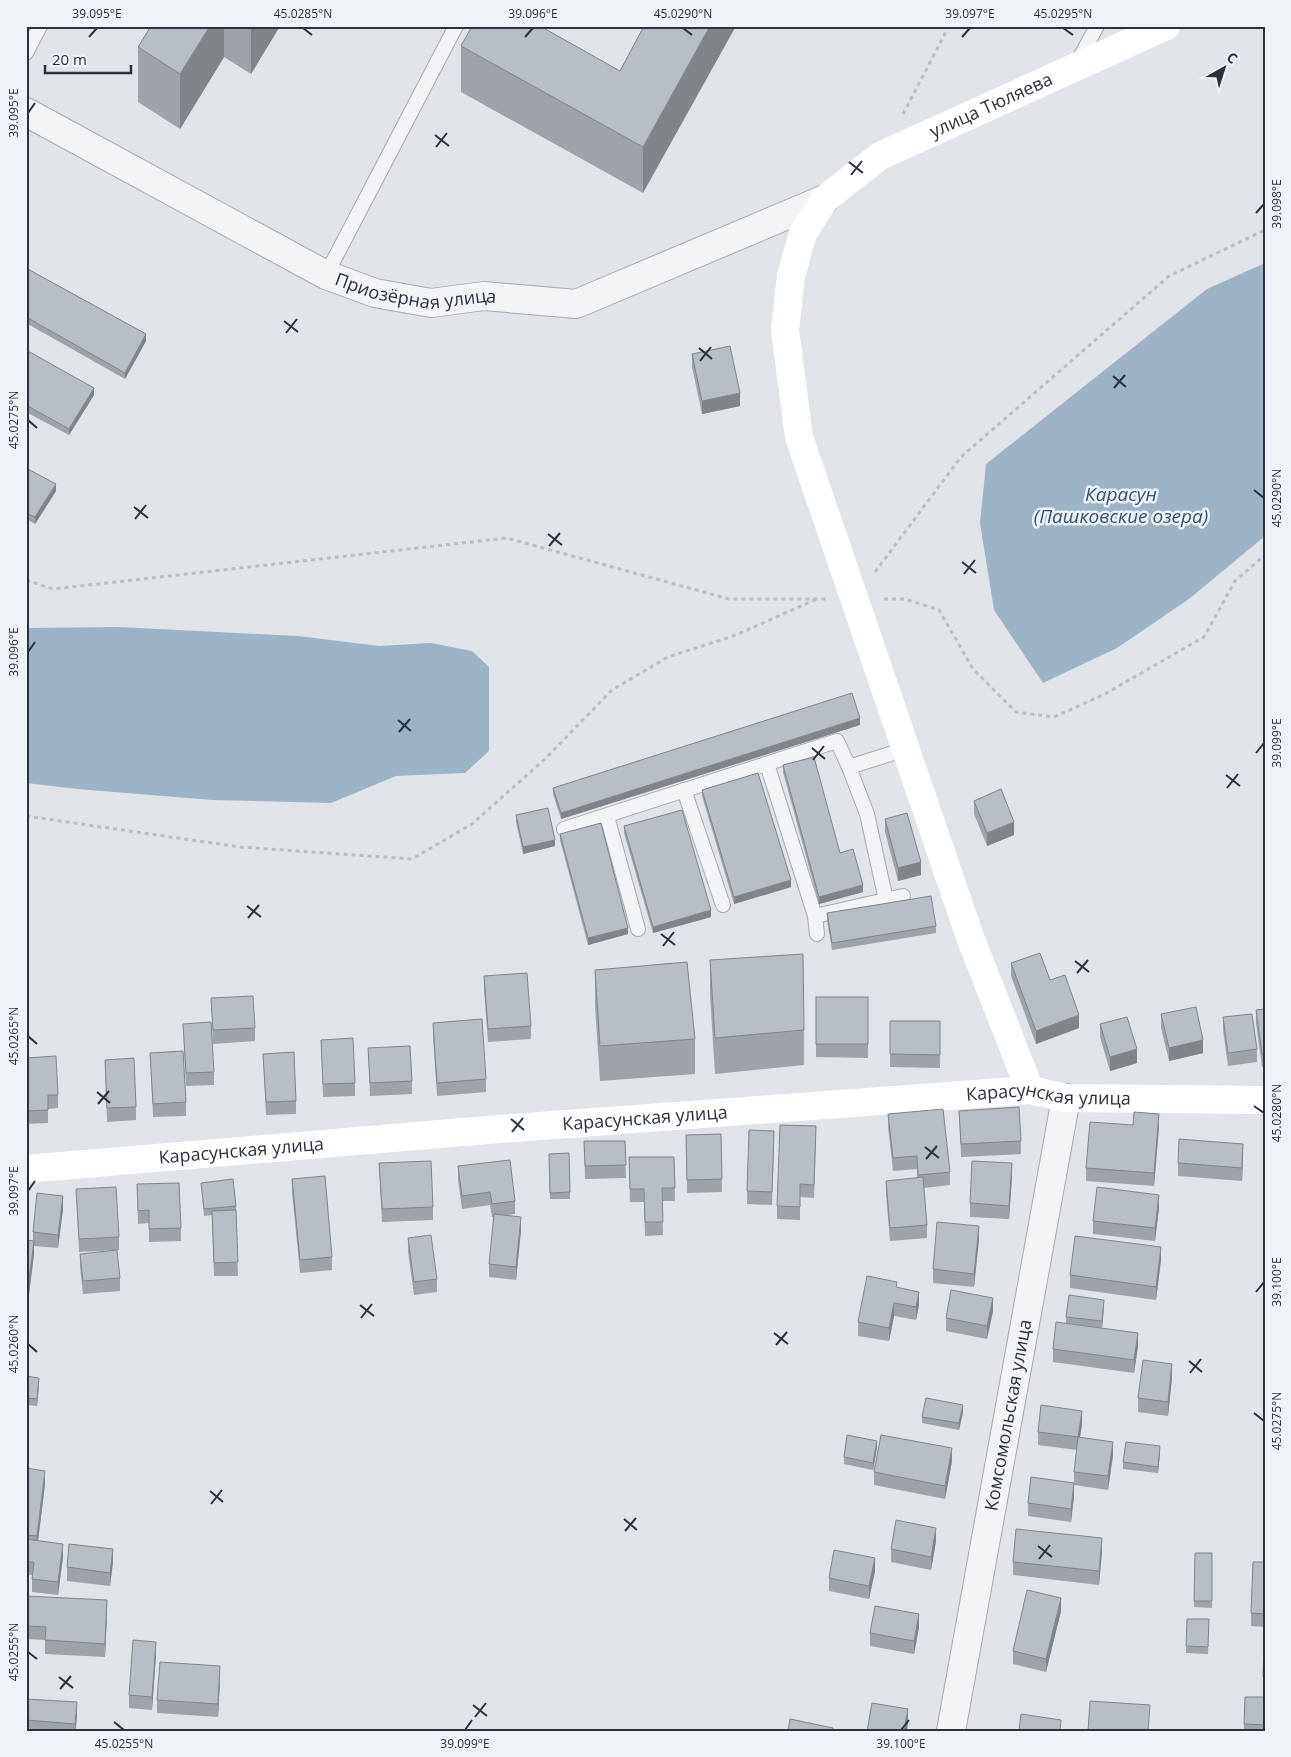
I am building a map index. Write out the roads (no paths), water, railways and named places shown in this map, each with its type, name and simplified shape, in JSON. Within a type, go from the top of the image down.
[{"type":"street","name":"улица Тюляева","points":[[1030,1090],[970,937],[800,437],[786,330],[792,276],[803,233],[826,198],[880,156],[1166,26]]},
{"type":"street","name":"Приозёрная улица","points":[[26,112],[326,275],[376,293],[431,302],[484,296],[576,304],[826,198]]},
{"type":"street","name":"Карасунская улица","points":[[26,1169],[499,1129],[1030,1090],[1066,1098],[1265,1100]]},
{"type":"street","name":"Комсомольская улица","points":[[952,1731],[1066,1098]]},
{"type":"lane","points":[[26,53],[40,26]]},
{"type":"lane","points":[[326,275],[456,26]]},
{"type":"lane","points":[[1074,69],[1097,26]]},
{"type":"lane","points":[[564,829],[836,741],[849,766],[867,814],[886,900]]},
{"type":"lane","points":[[849,766],[906,749]]},
{"type":"lane","points":[[767,764],[815,916],[817,934]]},
{"type":"lane","points":[[684,790],[723,905]]},
{"type":"lane","points":[[607,816],[638,929]]},
{"type":"lane","points":[[815,916],[903,896]]},
{"type":"water","name":"Карасун (Пашковские озера)","points":[[1265,263],[1265,536],[1189,599],[1117,648],[1043,683],[994,610],[980,523],[986,464],[1207,289]]},
{"type":"water","points":[[119,627],[298,636],[379,646],[431,643],[472,651],[489,667],[489,751],[465,773],[396,776],[331,803],[212,800],[26,783],[26,628]]}]
